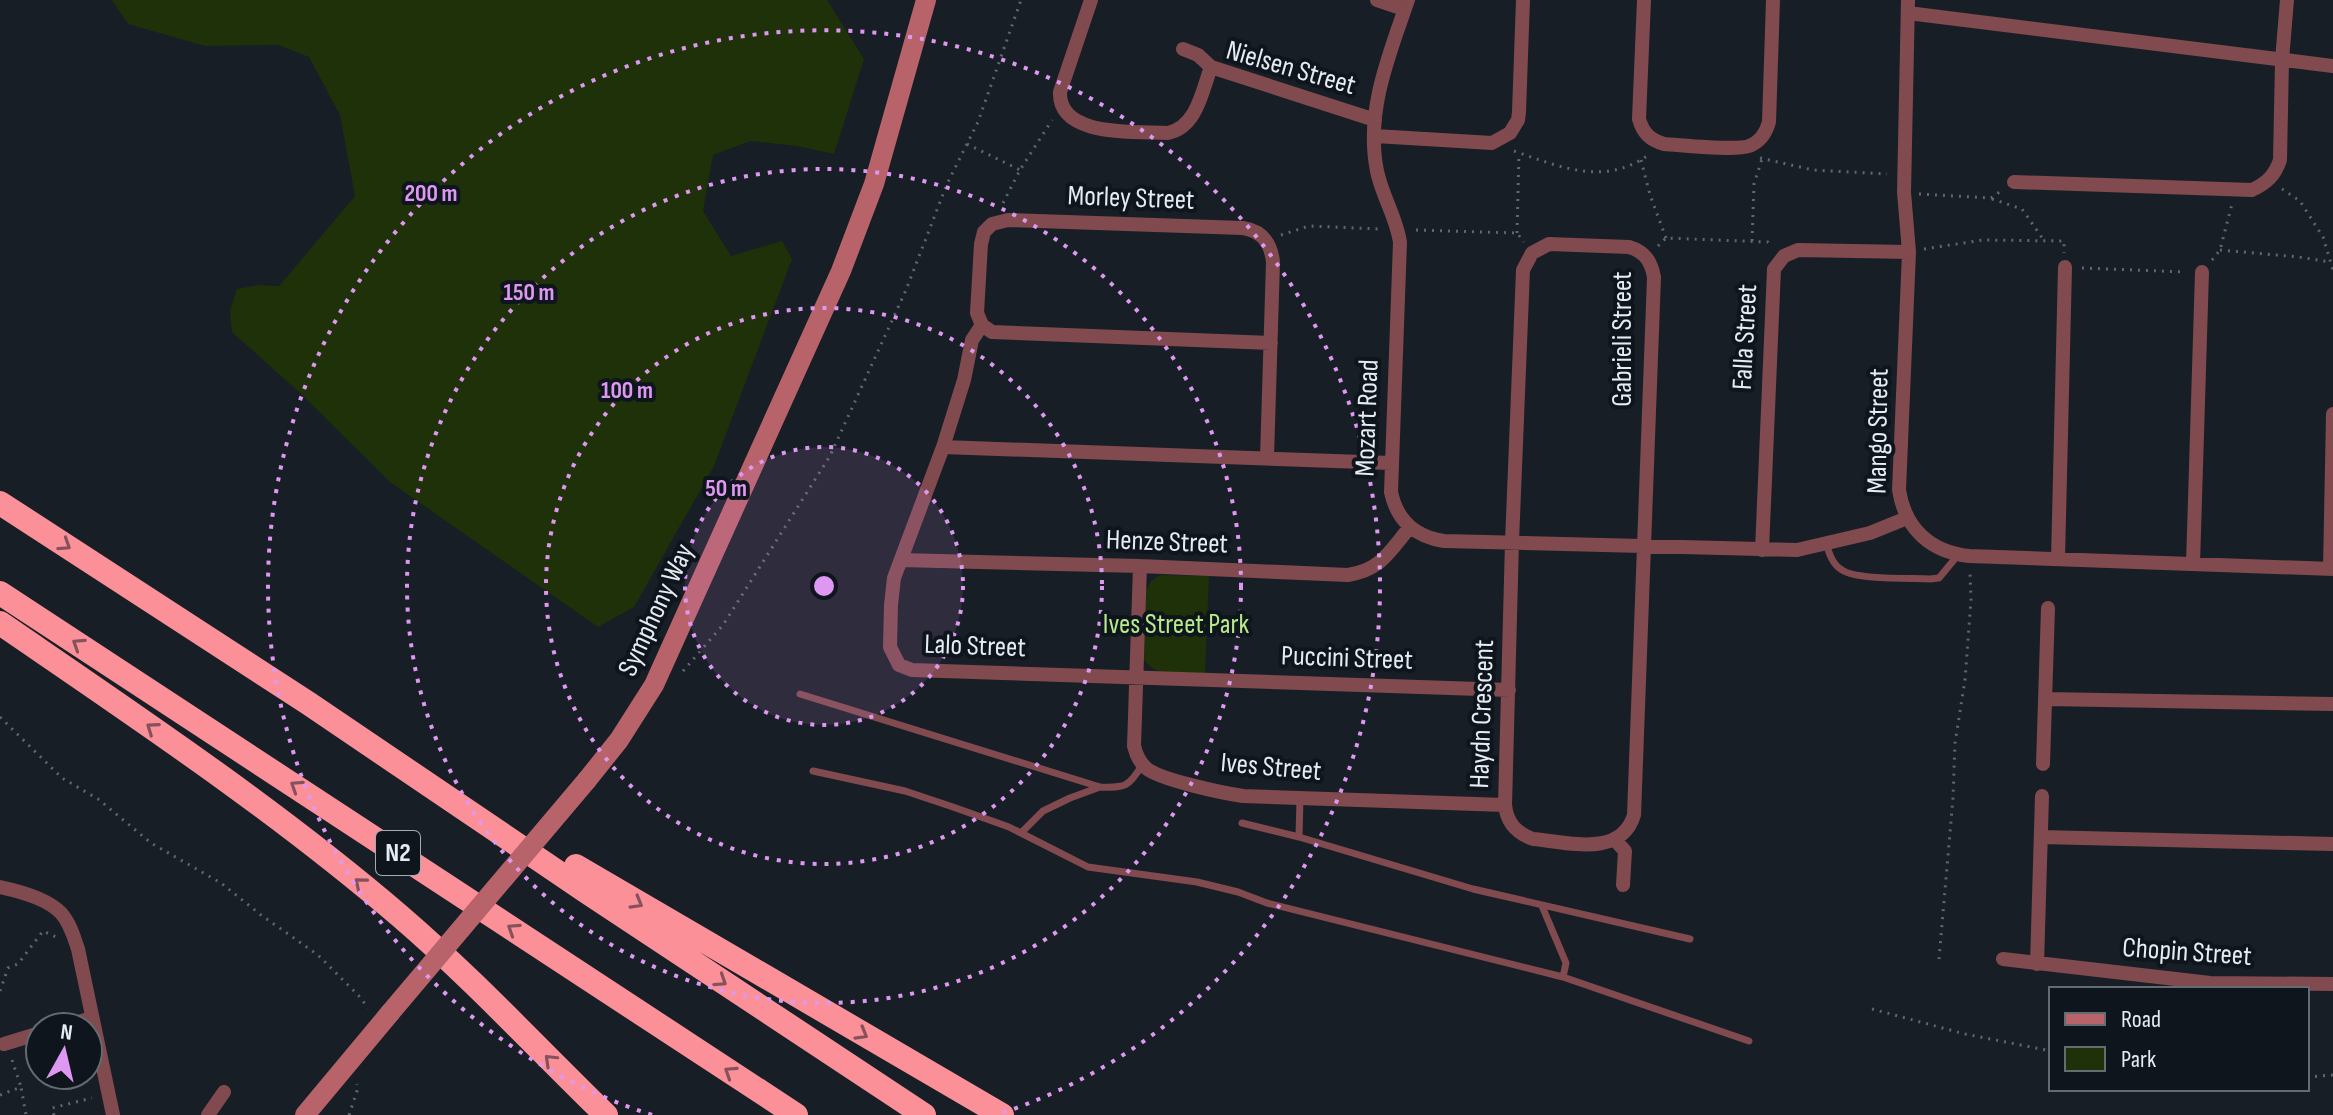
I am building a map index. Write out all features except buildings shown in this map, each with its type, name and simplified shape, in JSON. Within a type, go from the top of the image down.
[{"type":"highway","points":[[0,503],[308,703],[924,1115]]},
{"type":"highway","name":"N2","points":[[0,593],[796,1115]]},
{"type":"highway","points":[[0,623],[238,787],[331,860],[402,918],[606,1115]]},
{"type":"highway","points":[[308,703],[448,785],[605,884],[1002,1115]]},
{"type":"main road","name":"Symphony Way","points":[[305,1115],[587,780],[619,740],[654,685],[841,271],[874,184],[926,0]]},
{"type":"street","points":[[1061,106],[1060,92],[1091,0]]},
{"type":"street","points":[[1377,0],[1406,5]]},
{"type":"street","points":[[1375,136],[1492,143],[1510,133],[1518,120],[1523,0]]},
{"type":"street","points":[[1644,0],[1639,119],[1645,133],[1664,144],[1744,147],[1759,140],[1769,122],[1773,0]]},
{"type":"street","points":[[2014,182],[2252,190],[2269,180],[2278,167],[2281,152],[2282,60],[2287,0]]},
{"type":"street","name":"Mozart Road","points":[[1406,5],[1381,81],[1375,136],[1377,173],[1396,221],[1400,242],[1391,492],[1397,512],[1410,527]]},
{"type":"street","points":[[1908,6],[2333,66]]},
{"type":"street","name":"Mango Street","points":[[1908,6],[1904,192],[1909,252],[1899,490],[1907,518],[1920,536],[1937,548],[1963,556],[2331,569]]},
{"type":"street","points":[[1183,49],[1198,55],[1211,67]]},
{"type":"street","name":"Nielsen Street","points":[[1061,106],[1078,123],[1102,129],[1176,131],[1184,127],[1192,116],[1211,67],[1375,120]]},
{"type":"street","name":"Morley Street","points":[[992,224],[1008,220],[1251,229],[1266,240],[1273,256],[1267,457]]},
{"type":"street","points":[[992,224],[984,232],[981,244],[977,307],[978,319],[986,329],[999,333],[1271,343]]},
{"type":"street","name":"Gabrieli Street","points":[[1512,542],[1525,264],[1537,248],[1549,244],[1639,250],[1648,258],[1654,277],[1644,546]]},
{"type":"street","name":"Falla Street","points":[[1762,550],[1772,277],[1778,262],[1784,256],[1805,249],[1909,252]]},
{"type":"street","points":[[2058,559],[2065,267]]},
{"type":"street","points":[[2193,564],[2202,272]]},
{"type":"street","name":"Lalo Street","points":[[982,325],[972,340],[964,380],[943,447],[894,578],[890,647],[895,659],[905,668],[918,671],[1136,678]]},
{"type":"street","points":[[2331,569],[2333,414]]},
{"type":"street","points":[[943,447],[1391,463]]},
{"type":"street","points":[[1410,527],[1435,539],[1797,550],[1870,533],[1907,518]]},
{"type":"street","name":"Henze Street","points":[[901,560],[1348,575],[1376,566],[1410,527]]},
{"type":"street","name":"Haydn Crescent","points":[[1512,542],[1505,805],[1509,821],[1514,828],[1533,839],[1600,844],[1615,840]]},
{"type":"street","points":[[1623,885],[1625,851],[1615,840],[1627,830],[1634,815],[1644,546]]},
{"type":"street","points":[[1140,566],[1134,746],[1142,765]]},
{"type":"street","points":[[2043,764],[2048,608]]},
{"type":"street","name":"Puccini Street","points":[[1136,678],[1509,690]]},
{"type":"street","points":[[2045,699],[2333,704]]},
{"type":"street","name":"Ives Street","points":[[1142,765],[1157,775],[1233,795],[1505,805]]},
{"type":"street","points":[[2037,964],[2042,796]]},
{"type":"street","points":[[2041,837],[2333,844]]},
{"type":"street","points":[[0,887],[34,897],[59,911],[78,949],[91,1011]]},
{"type":"street","name":"Chopin Street","points":[[2003,959],[2210,983],[2333,984]]},
{"type":"street","points":[[4,1044],[24,1038]]},
{"type":"street","points":[[104,1072],[113,1115]]},
{"type":"street","points":[[208,1115],[224,1092]]},
{"type":"lane","points":[[1826,543],[1832,560],[1841,570],[1854,576],[1939,578],[1963,556]]},
{"type":"lane","points":[[800,694],[1100,787],[1121,788],[1133,780],[1142,765]]},
{"type":"lane","points":[[813,771],[905,791],[953,807],[1021,833],[1088,867],[1197,882],[1267,903],[1563,977],[1749,1041]]},
{"type":"lane","points":[[1021,833],[1043,811],[1100,787]]},
{"type":"lane","points":[[1299,837],[1300,798]]},
{"type":"lane","points":[[1242,823],[1473,889],[1690,939]]},
{"type":"lane","points":[[1542,906],[1566,963],[1563,977]]},
{"type":"path","points":[[680,673],[723,625],[830,456],[906,290],[947,184],[978,122],[1021,0]]},
{"type":"path","points":[[992,224],[1020,170],[1061,106]]},
{"type":"path","points":[[1492,143],[1566,170],[1608,173],[1641,160],[1664,144]]},
{"type":"path","points":[[967,144],[1020,170]]},
{"type":"path","points":[[1744,147],[1762,159],[1813,170],[1904,174]]},
{"type":"path","points":[[1517,233],[1519,153]]},
{"type":"path","points":[[1752,241],[1754,184],[1762,159]]},
{"type":"path","points":[[1641,160],[1666,238]]},
{"type":"path","points":[[2269,180],[2300,201],[2323,237],[2333,270]]},
{"type":"path","points":[[1988,198],[2014,182]]},
{"type":"path","points":[[1909,252],[1983,240],[2064,241],[2065,267],[2202,272],[2220,250],[2237,189]]},
{"type":"path","points":[[1904,192],[1988,198],[2022,209],[2044,240]]},
{"type":"path","points":[[1666,238],[1768,242],[1784,256]]},
{"type":"path","points":[[1648,258],[1666,238]]},
{"type":"path","points":[[2220,250],[2330,262]]},
{"type":"path","points":[[1939,959],[1955,743],[1965,680],[1971,600],[1963,556]]},
{"type":"path","points":[[0,717],[62,778],[91,794],[151,843],[221,883],[318,955],[368,1008]]},
{"type":"path","points":[[0,991],[8,968],[18,964],[43,931],[58,939],[72,932]]},
{"type":"path","points":[[1872,1009],[1965,1034],[2049,1051]]},
{"type":"path","points":[[4,1044],[19,1077],[26,1115]]},
{"type":"path","points":[[2309,1077],[2333,1075]]},
{"type":"path","points":[[349,1115],[358,1088],[356,1079]]},
{"type":"path","points":[[0,1095],[21,1087]]},
{"type":"path","points":[[54,1115],[52,1108],[109,1094]]},
{"type":"green space","points":[[112,0],[827,0],[864,59],[834,154],[750,141],[713,155],[703,211],[731,256],[782,241],[792,259],[714,466],[634,607],[598,627],[390,482],[300,393],[232,332],[230,310],[237,289],[258,285],[279,286],[355,196],[340,115],[309,57],[278,45],[205,46],[128,24]]},
{"type":"green space","name":"Ives Street Park","points":[[1160,575],[1209,576],[1205,674],[1163,672],[1155,670],[1144,659],[1146,591],[1151,581]]}]
